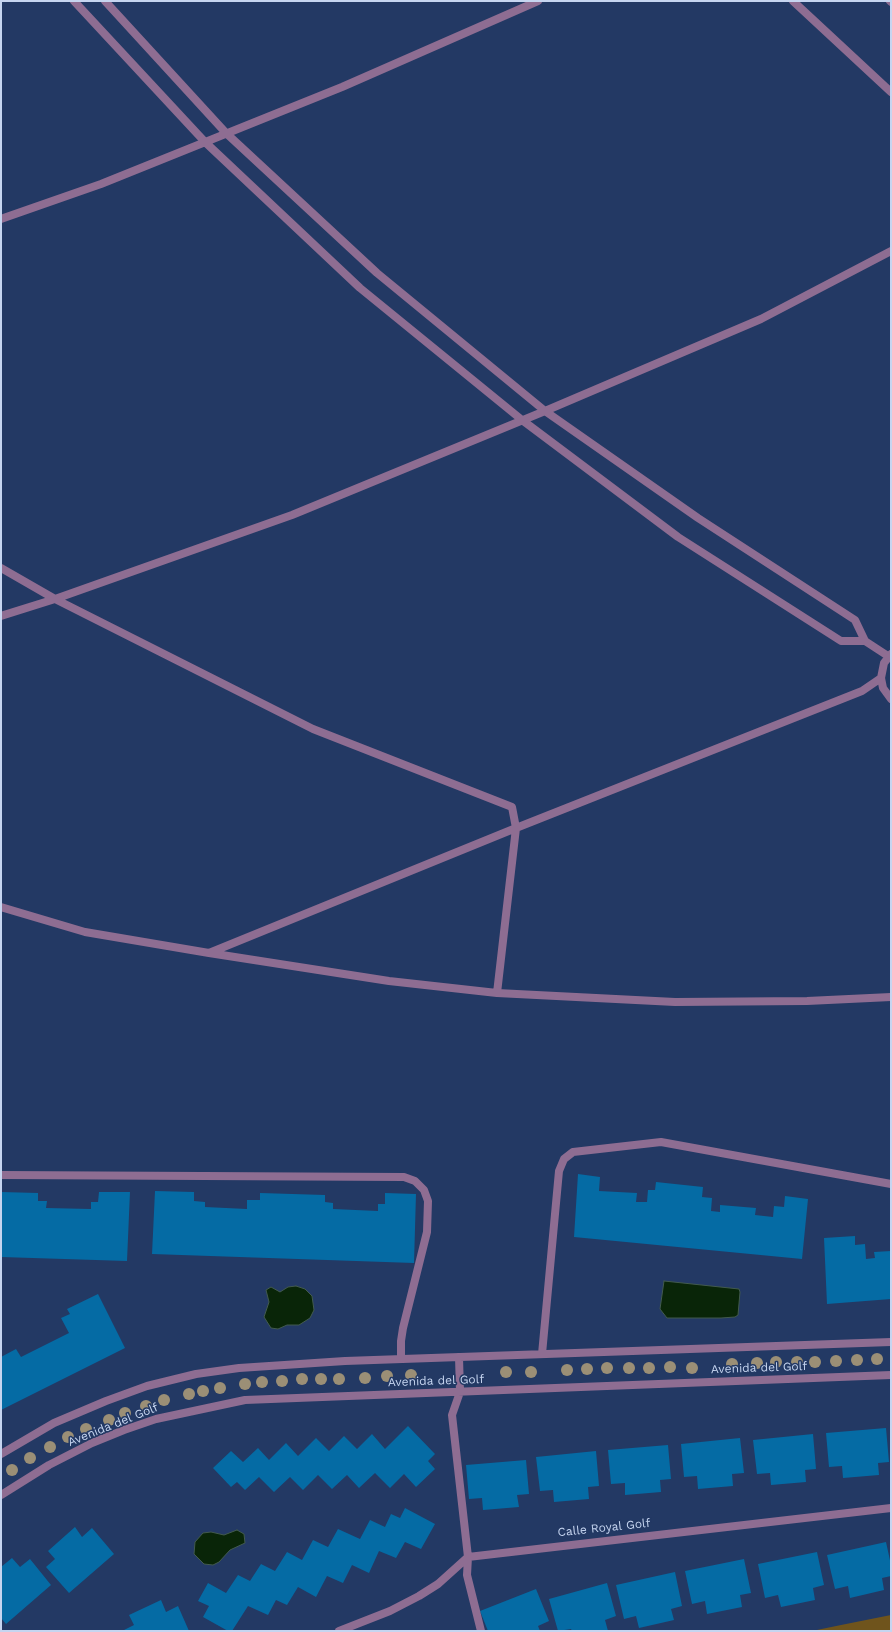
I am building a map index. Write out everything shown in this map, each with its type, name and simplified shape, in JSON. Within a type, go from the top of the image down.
[{"type":"street","points":[[74,1],[205,142],[360,288],[522,420],[678,537],[840,641],[865,641],[890,655],[881,670],[881,678],[883,688],[891,699]]},
{"type":"street","points":[[104,1],[226,133],[377,273],[545,411],[698,518],[855,620],[865,641]]},
{"type":"street","points":[[1,219],[101,184],[342,87],[538,1]]},
{"type":"street","points":[[793,1],[891,92]]},
{"type":"street","points":[[1,616],[55,599],[292,514],[545,411],[761,319],[891,251]]},
{"type":"street","points":[[1,568],[55,599],[313,729],[512,807],[516,828],[498,993]]},
{"type":"street","points":[[209,953],[516,828],[862,691],[881,678]]},
{"type":"street","points":[[1,906],[85,932],[389,981],[498,993],[675,1002],[807,1001],[891,997]]},
{"type":"street","points":[[542,1354],[559,1171],[564,1159],[573,1152],[662,1142],[891,1184]]},
{"type":"street","points":[[1,1175],[404,1177],[415,1181],[424,1190],[428,1201],[427,1232],[403,1328],[401,1359]]},
{"type":"street","name":"Avenida del Golf","points":[[1,1454],[54,1423],[106,1401],[147,1386],[196,1374],[262,1366],[401,1359],[891,1342]]},
{"type":"street","points":[[459,1357],[460,1392],[452,1415],[468,1557],[467,1575],[481,1631]]},
{"type":"street","name":"Avenida del Golf","points":[[1,1495],[49,1465],[92,1444],[156,1419],[245,1400],[891,1375]]},
{"type":"street","name":"Calle Royal Golf","points":[[468,1557],[891,1508]]},
{"type":"street","points":[[340,1631],[390,1611],[419,1596],[438,1584],[468,1557]]},
{"type":"shaded area","points":[[664,1281],[739,1289],[738,1315],[735,1317],[721,1318],[667,1318],[660,1309]]},
{"type":"shaded area","points":[[296,1286],[305,1289],[312,1296],[314,1310],[310,1318],[299,1325],[287,1325],[278,1329],[271,1328],[264,1317],[269,1302],[266,1290],[271,1287],[280,1292],[288,1287]]},
{"type":"shaded area","points":[[237,1530],[244,1534],[245,1543],[230,1550],[219,1562],[213,1565],[204,1564],[194,1554],[195,1542],[203,1533],[211,1532],[224,1535]]},
{"type":"shaded area","points":[[891,1615],[891,1631],[812,1631],[841,1625]]},
{"type":"building","points":[[578,1174],[600,1177],[599,1191],[637,1193],[636,1202],[647,1202],[648,1190],[655,1190],[656,1182],[703,1187],[702,1197],[712,1198],[711,1211],[720,1212],[720,1205],[756,1208],[755,1215],[773,1217],[774,1206],[784,1207],[785,1196],[808,1199],[802,1259],[574,1237]]},
{"type":"building","points":[[155,1191],[194,1192],[194,1201],[205,1202],[205,1207],[247,1209],[247,1200],[260,1200],[260,1193],[325,1195],[325,1202],[333,1203],[333,1209],[378,1211],[378,1204],[385,1204],[385,1193],[416,1194],[414,1263],[152,1254]]},
{"type":"building","points":[[1,1192],[38,1193],[38,1201],[47,1201],[46,1208],[91,1209],[91,1202],[98,1202],[99,1192],[130,1192],[127,1261],[1,1257]]},
{"type":"building","points":[[855,1236],[855,1245],[865,1244],[866,1259],[875,1258],[874,1252],[891,1251],[891,1299],[827,1304],[824,1238]]},
{"type":"building","points":[[98,1294],[125,1348],[1,1410],[1,1357],[16,1349],[21,1357],[69,1333],[61,1318],[70,1314],[67,1309]]},
{"type":"building","points":[[408,1426],[435,1454],[428,1461],[435,1469],[416,1487],[404,1474],[390,1488],[375,1473],[359,1488],[347,1475],[332,1489],[318,1475],[303,1490],[290,1477],[274,1492],[259,1477],[245,1490],[237,1482],[231,1487],[213,1468],[231,1451],[243,1462],[258,1448],[269,1460],[286,1443],[298,1456],[316,1438],[329,1451],[344,1436],[357,1449],[372,1434],[385,1449]]},
{"type":"building","points":[[886,1428],[889,1462],[878,1463],[879,1475],[843,1478],[842,1466],[829,1467],[826,1433]]},
{"type":"building","points":[[813,1434],[816,1469],[805,1470],[806,1482],[771,1485],[770,1473],[757,1474],[753,1440]]},
{"type":"building","points":[[740,1438],[744,1473],[732,1474],[733,1486],[698,1489],[697,1476],[684,1477],[681,1444]]},
{"type":"building","points":[[668,1445],[671,1479],[660,1480],[661,1492],[625,1495],[625,1483],[611,1484],[608,1450]]},
{"type":"building","points":[[596,1451],[599,1486],[588,1487],[589,1499],[554,1502],[553,1490],[540,1491],[536,1457]]},
{"type":"building","points":[[526,1460],[529,1494],[517,1495],[519,1507],[483,1510],[482,1498],[469,1499],[466,1465]]},
{"type":"building","points":[[405,1508],[435,1524],[421,1549],[405,1542],[396,1558],[379,1551],[369,1573],[352,1565],[343,1583],[327,1576],[316,1597],[298,1587],[287,1605],[276,1600],[268,1615],[248,1606],[232,1631],[228,1631],[203,1617],[209,1606],[198,1601],[208,1583],[226,1593],[238,1575],[250,1581],[261,1564],[275,1571],[287,1552],[302,1560],[313,1540],[328,1547],[338,1529],[360,1539],[370,1520],[385,1527],[391,1514],[400,1518]]},
{"type":"building","points":[[75,1527],[82,1537],[92,1528],[114,1554],[69,1593],[46,1567],[55,1559],[48,1551]]},
{"type":"building","points":[[886,1542],[891,1565],[891,1576],[882,1578],[884,1590],[850,1598],[848,1586],[835,1589],[827,1555]]},
{"type":"building","points":[[817,1552],[824,1585],[813,1588],[815,1600],[781,1607],[778,1595],[765,1598],[758,1564]]},
{"type":"building","points":[[12,1558],[20,1567],[30,1559],[51,1585],[6,1624],[1,1618],[1,1567]]},
{"type":"building","points":[[744,1559],[751,1593],[740,1595],[742,1607],[707,1614],[705,1601],[692,1604],[685,1571]]},
{"type":"building","points":[[675,1572],[682,1606],[671,1609],[674,1620],[639,1628],[636,1616],[624,1619],[616,1585]]},
{"type":"building","points":[[607,1583],[616,1616],[605,1620],[608,1631],[572,1631],[571,1629],[558,1631],[549,1599]]},
{"type":"building","points":[[536,1589],[549,1621],[538,1626],[540,1631],[488,1631],[480,1611]]},
{"type":"building","points":[[161,1600],[166,1612],[178,1606],[189,1631],[122,1631],[134,1625],[129,1615]]}]
